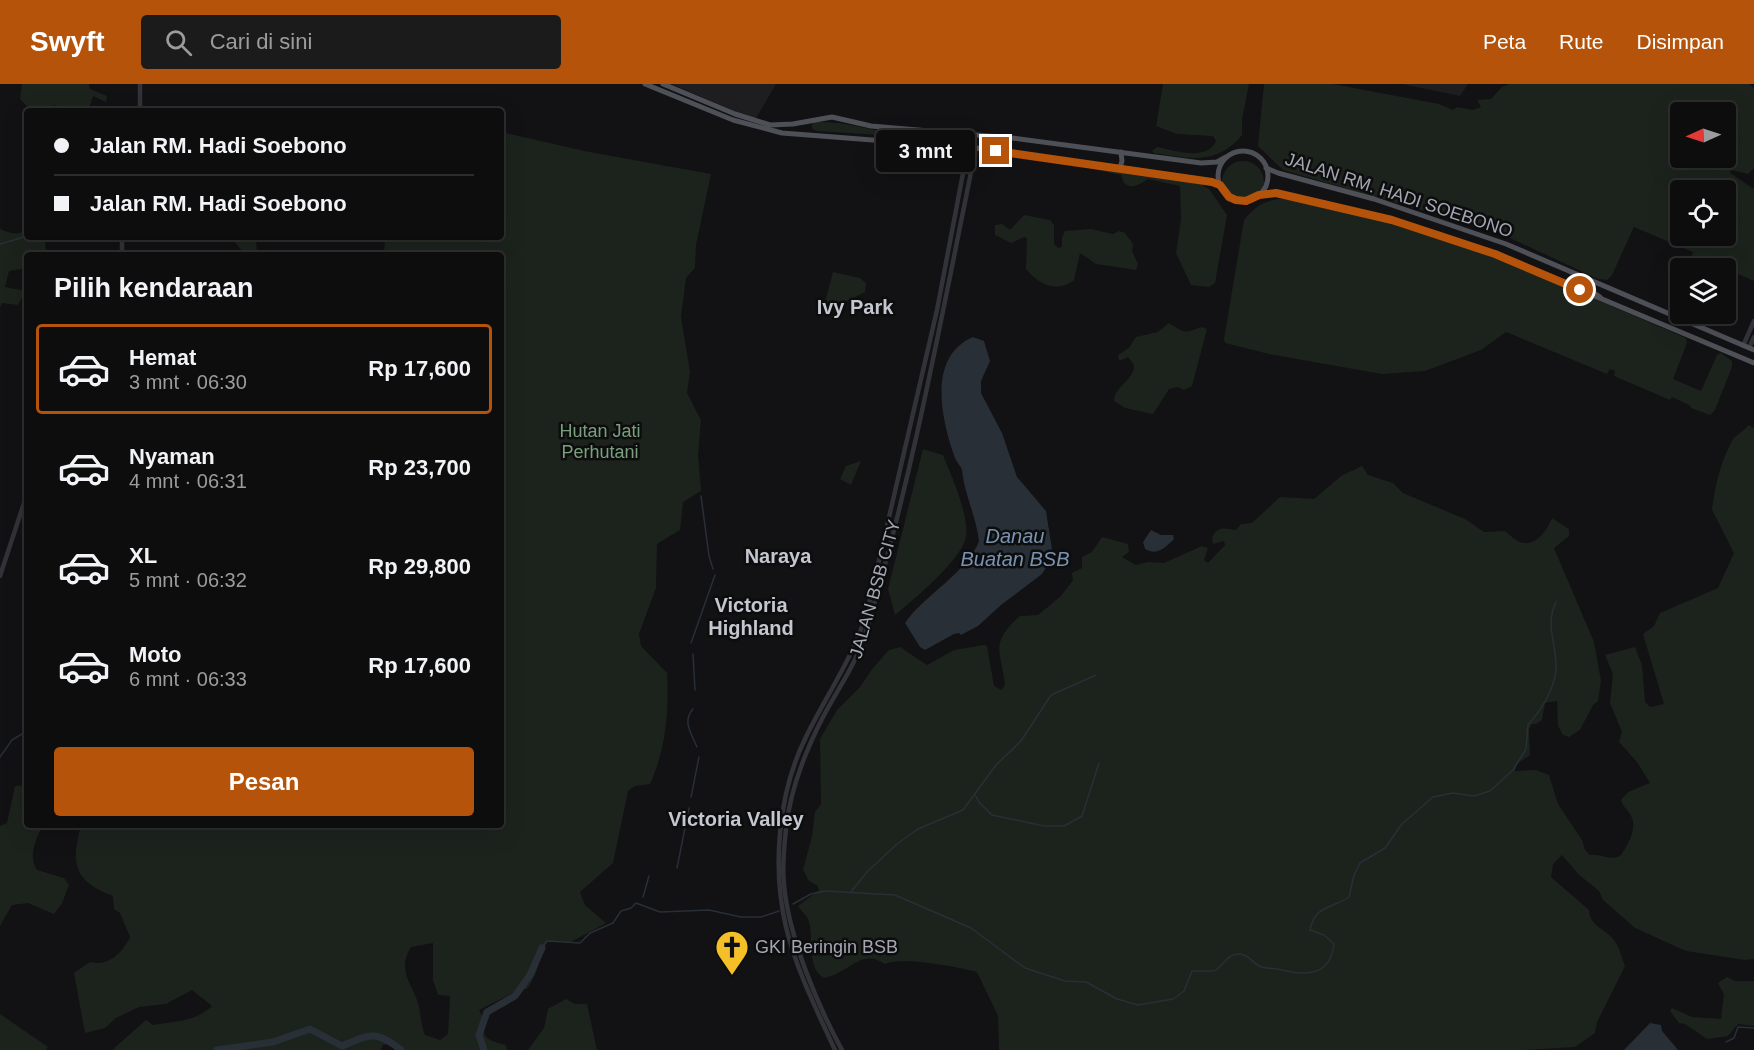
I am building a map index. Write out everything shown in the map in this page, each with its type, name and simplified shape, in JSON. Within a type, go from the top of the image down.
[{"type":"main road","points":[[645,84],[686,102],[734,117]]},
{"type":"main road","points":[[663,84],[734,117]]},
{"type":"main road","points":[[686,102],[687,94]]},
{"type":"main road","name":"JALAN RM. HADI SOEBONO","points":[[734,117],[770,124],[809,122],[832,117],[872,126],[1012,138],[1201,163],[1217,162],[1246,151],[1256,154],[1266,168],[1267,182],[1259,195]]},
{"type":"main road","name":"JALAN RM. HADI SOEBONO","points":[[734,117],[770,131],[968,147],[1120,168],[1220,185],[1229,197],[1236,200],[1250,200],[1259,195],[1276,193],[1324,203],[1434,233],[1601,298],[1754,363]]},
{"type":"main road","points":[[809,122],[807,128],[814,136]]},
{"type":"main road","points":[[1120,168],[1121,152]]},
{"type":"main road","points":[[1220,185],[1219,170],[1227,157]]},
{"type":"main road","name":"JALAN RM. HADI SOEBONO","points":[[1266,168],[1374,199],[1506,244],[1748,348]]},
{"type":"main road","points":[[1590,280],[1584,285],[1601,298]]},
{"type":"street","points":[[140,84],[140,108]]},
{"type":"street","name":"JALAN BSB CITY","points":[[835,1050],[786,929],[779,881],[784,811],[803,742],[851,656],[868,608],[923,373],[968,147]]},
{"type":"street","name":"JALAN BSB CITY","points":[[842,1050],[816,994],[792,924],[784,879],[788,812],[808,746],[855,662],[867,630],[888,552],[942,320],[976,148]]},
{"type":"street","points":[[1748,348],[1754,321]]},
{"type":"street","points":[[1748,348],[1754,338]]},
{"type":"street","points":[[0,576],[24,503]]},
{"type":"shaded area","points":[[672,84],[776,84],[755,120]]},
{"type":"shaded area","points":[[1402,84],[1468,84],[1460,96]]},
{"type":"green space","points":[[22,84],[89,84],[90,89],[107,96],[106,102],[93,96],[89,108],[70,106],[59,108],[54,105],[53,108],[29,108],[20,99]]},
{"type":"green space","points":[[1163,84],[1249,84],[1242,119],[1242,135],[1233,145],[1223,151],[1202,158],[1154,153],[1152,151],[1157,147],[1198,153],[1212,147],[1216,141],[1213,136],[1177,134],[1156,126]]},
{"type":"green space","points":[[1264,84],[1333,84],[1439,104],[1453,110],[1457,107],[1473,110],[1481,107],[1477,100],[1491,99],[1502,87],[1509,84],[1749,84],[1754,88],[1754,168],[1748,174],[1731,170],[1730,173],[1754,189],[1754,281],[1736,273],[1736,258],[1691,258],[1693,252],[1679,246],[1736,246],[1736,180],[1670,180],[1670,242],[1634,227],[1612,275],[1607,280],[1598,279],[1497,232],[1283,170],[1258,146]]},
{"type":"green space","points":[[815,122],[846,124],[897,134],[897,136],[817,131],[812,129],[812,124]]},
{"type":"green space","name":"Hutan Jati Perhutani","points":[[504,133],[584,151],[711,174],[696,245],[695,268],[686,278],[681,317],[690,372],[687,393],[701,420],[698,455],[701,491],[683,502],[680,530],[657,544],[656,588],[639,634],[641,646],[667,673],[667,716],[660,757],[650,784],[635,786],[628,791],[613,863],[580,892],[585,905],[606,923],[571,942],[547,942],[527,989],[517,991],[479,1010],[486,1036],[506,1045],[507,1050],[403,1050],[395,1043],[383,1045],[381,1050],[113,1049],[146,1020],[153,1025],[184,1020],[199,1015],[212,1006],[192,990],[166,1004],[139,1007],[116,1018],[105,1028],[85,1033],[74,973],[90,962],[103,962],[114,957],[130,937],[120,913],[114,909],[113,896],[90,884],[78,869],[76,850],[80,828],[504,828],[504,252],[384,252],[385,240],[504,240]],"holes":[[[433,943],[433,980],[438,995],[450,996],[448,1034],[440,1040],[425,1035],[424,1032],[419,1006],[405,970],[411,947]]]},
{"type":"green space","points":[[1243,161],[1258,167],[1264,182],[1258,197],[1243,203],[1228,197],[1222,182],[1228,167]]},
{"type":"green space","points":[[1093,166],[1199,183],[1209,189],[1227,215],[1215,283],[1209,287],[1191,285],[1176,253],[1181,219],[1180,186],[1148,179],[1130,186],[1124,183],[1121,175],[1092,169]]},
{"type":"green space","points":[[1288,198],[1387,222],[1506,261],[1686,338],[1687,343],[1673,379],[1701,391],[1717,355],[1721,353],[1732,361],[1732,367],[1715,410],[1710,415],[1691,408],[1672,397],[1670,400],[1614,376],[1615,371],[1610,369],[1607,374],[1506,332],[1481,350],[1425,371],[1382,374],[1269,354],[1225,343],[1244,220],[1263,203]]},
{"type":"green space","points":[[1024,215],[1050,220],[1054,225],[1054,244],[1058,248],[1062,247],[1065,231],[1091,229],[1113,234],[1119,231],[1125,233],[1133,244],[1132,251],[1138,264],[1136,270],[1096,264],[1080,253],[1074,280],[1055,287],[1042,283],[1026,269],[1027,238],[1024,237],[1011,243],[995,235],[995,225],[1002,224],[1010,230]]},
{"type":"green space","points":[[0,229],[18,233],[24,231],[24,240],[44,240],[46,252],[24,252],[24,268],[9,271],[5,287],[24,291],[24,294],[18,305],[2,303],[0,307]]},
{"type":"green space","points":[[231,240],[256,240],[257,252],[243,252]]},
{"type":"green space","points":[[833,272],[860,278],[866,283],[865,292],[839,305],[828,305],[826,298]]},
{"type":"green space","points":[[1169,323],[1184,331],[1202,327],[1207,329],[1192,386],[1184,390],[1178,387],[1169,389],[1153,414],[1125,408],[1114,401],[1115,396],[1131,375],[1134,365],[1128,357],[1119,361],[1118,355],[1129,348],[1136,337],[1158,332]]},
{"type":"green space","points":[[1748,425],[1754,428],[1754,959],[1745,960],[1686,951],[1635,928],[1603,900],[1599,891],[1578,874],[1562,855],[1553,864],[1551,877],[1589,910],[1596,925],[1613,938],[1625,966],[1597,1022],[1595,1033],[1575,1047],[1522,1050],[999,1050],[998,1016],[977,972],[916,962],[885,964],[869,958],[854,963],[833,976],[824,978],[818,973],[813,960],[809,922],[798,906],[819,890],[818,886],[809,881],[803,870],[812,836],[815,812],[821,804],[820,739],[837,710],[860,687],[889,650],[900,647],[927,665],[954,650],[987,646],[994,686],[1001,690],[1005,685],[999,648],[1004,634],[1020,616],[1038,615],[1061,596],[1073,580],[1072,573],[1082,568],[1082,557],[1092,552],[1102,537],[1128,544],[1129,552],[1122,557],[1136,565],[1148,562],[1164,563],[1202,546],[1208,548],[1204,560],[1208,563],[1225,545],[1224,541],[1213,544],[1212,537],[1217,531],[1236,530],[1241,524],[1252,523],[1280,497],[1314,499],[1341,476],[1362,466],[1368,475],[1393,483],[1403,493],[1465,519],[1484,532],[1505,531],[1516,540],[1528,543],[1543,534],[1552,518],[1569,529],[1569,536],[1554,548],[1594,642],[1601,681],[1598,701],[1593,705],[1580,730],[1569,737],[1563,735],[1558,726],[1557,701],[1545,703],[1542,720],[1532,724],[1529,729],[1530,755],[1517,764],[1515,771],[1536,770],[1549,775],[1558,804],[1582,840],[1585,850],[1590,855],[1612,858],[1620,856],[1628,843],[1633,826],[1631,816],[1621,800],[1628,792],[1650,783],[1637,762],[1619,742],[1622,732],[1610,703],[1613,674],[1605,655],[1635,647],[1642,665],[1645,702],[1650,707],[1664,704],[1643,634],[1654,626],[1660,613],[1718,588],[1734,553],[1712,510],[1715,492],[1728,449]]},
{"type":"green space","points":[[923,449],[943,455],[962,506],[966,536],[963,545],[947,567],[895,615],[888,589]]},
{"type":"green space","points":[[861,461],[851,485],[840,479],[846,466]]},
{"type":"green space","points":[[24,785],[24,828],[42,828],[33,853],[37,870],[64,878],[69,885],[62,903],[54,914],[28,903],[12,905],[0,926],[0,826],[7,823],[15,786]]},
{"type":"green space","points":[[1727,977],[1735,981],[1754,981],[1754,1026],[1738,1024],[1728,1036],[1707,1039],[1685,1024],[1679,1023],[1670,1011],[1672,1008],[1692,1017],[1721,1019],[1724,994],[1718,983]]},
{"type":"green space","points":[[566,999],[575,1004],[587,1004],[597,1050],[528,1050],[544,1028],[548,1009]]},
{"type":"green space","points":[[0,1014],[48,1047],[46,1050],[0,1050]]},
{"type":"water","name":"Danau Buatan BSB","points":[[973,337],[984,341],[990,361],[981,381],[981,393],[1002,433],[1017,477],[1046,511],[1053,556],[1042,574],[978,626],[961,635],[954,634],[925,650],[920,647],[905,623],[965,563],[979,541],[962,470],[955,458],[946,427],[942,392],[943,375],[949,359],[958,346]]},
{"type":"water","points":[[1151,530],[1161,535],[1173,535],[1174,539],[1161,550],[1149,551],[1145,549],[1143,542]]},
{"type":"water","points":[[1650,1023],[1661,1025],[1662,1031],[1678,1050],[1624,1050]]},
{"type":"waterway","points":[[0,244],[24,237]]},
{"type":"waterway","points":[[701,496],[709,556],[713,569]]},
{"type":"waterway","points":[[691,643],[715,575]]},
{"type":"waterway","points":[[793,904],[811,894],[825,891],[895,895],[971,928],[1025,968],[1065,981],[1086,982],[1117,999],[1138,1005],[1173,999],[1184,991],[1192,971],[1214,971],[1236,954],[1246,956],[1264,968],[1300,973],[1316,971],[1328,962],[1334,944],[1324,935],[1310,930],[1312,922],[1320,912],[1349,897],[1354,875],[1360,863],[1385,848],[1402,824],[1433,797],[1453,793],[1474,796],[1490,791],[1513,770],[1526,749],[1528,725],[1546,700],[1554,679],[1556,662],[1551,620],[1556,602]]},
{"type":"waterway","points":[[693,654],[695,690]]},
{"type":"waterway","points":[[850,893],[867,872],[897,844],[918,829],[963,810],[996,765],[1021,741],[1051,695],[1096,675]]},
{"type":"waterway","points":[[693,709],[688,723],[697,747]]},
{"type":"waterway","points":[[0,757],[12,740],[24,733]]},
{"type":"waterway","points":[[691,797],[699,757]]},
{"type":"waterway","points":[[975,795],[992,815],[1044,826],[1064,826],[1082,816],[1099,763]]},
{"type":"waterway","points":[[677,868],[689,808]]},
{"type":"waterway","points":[[643,897],[649,876]]},
{"type":"waterway","points":[[542,948],[547,941],[580,943],[590,933],[613,923],[621,911],[631,908],[636,903],[660,912],[709,910],[741,917],[761,917],[779,911]]},
{"type":"waterway","points":[[484,1050],[479,1035],[487,1012],[515,996],[530,975],[542,948]]},
{"type":"waterway","points":[[1726,1042],[1734,1038],[1738,1027],[1754,1028]]},
{"type":"waterway","points":[[217,1050],[273,1042],[310,1029],[342,1046],[373,1036],[385,1039],[401,1050]]},
{"type":"place","name":"GKI Beringin BSB","points":[[732,976]]},
{"type":"district","name":"Ivy Park","points":[[855,307]]},
{"type":"district","name":"Naraya","points":[[778,556]]},
{"type":"district","name":"Victoria Highland","points":[[751,616]]},
{"type":"district","name":"Victoria Valley","points":[[736,819]]},
{"type":"route","points":[[996,151],[1212,182],[1220,185],[1229,197],[1241,201],[1250,200],[1259,195],[1276,193],[1371,214],[1495,254],[1580,290]]}]
